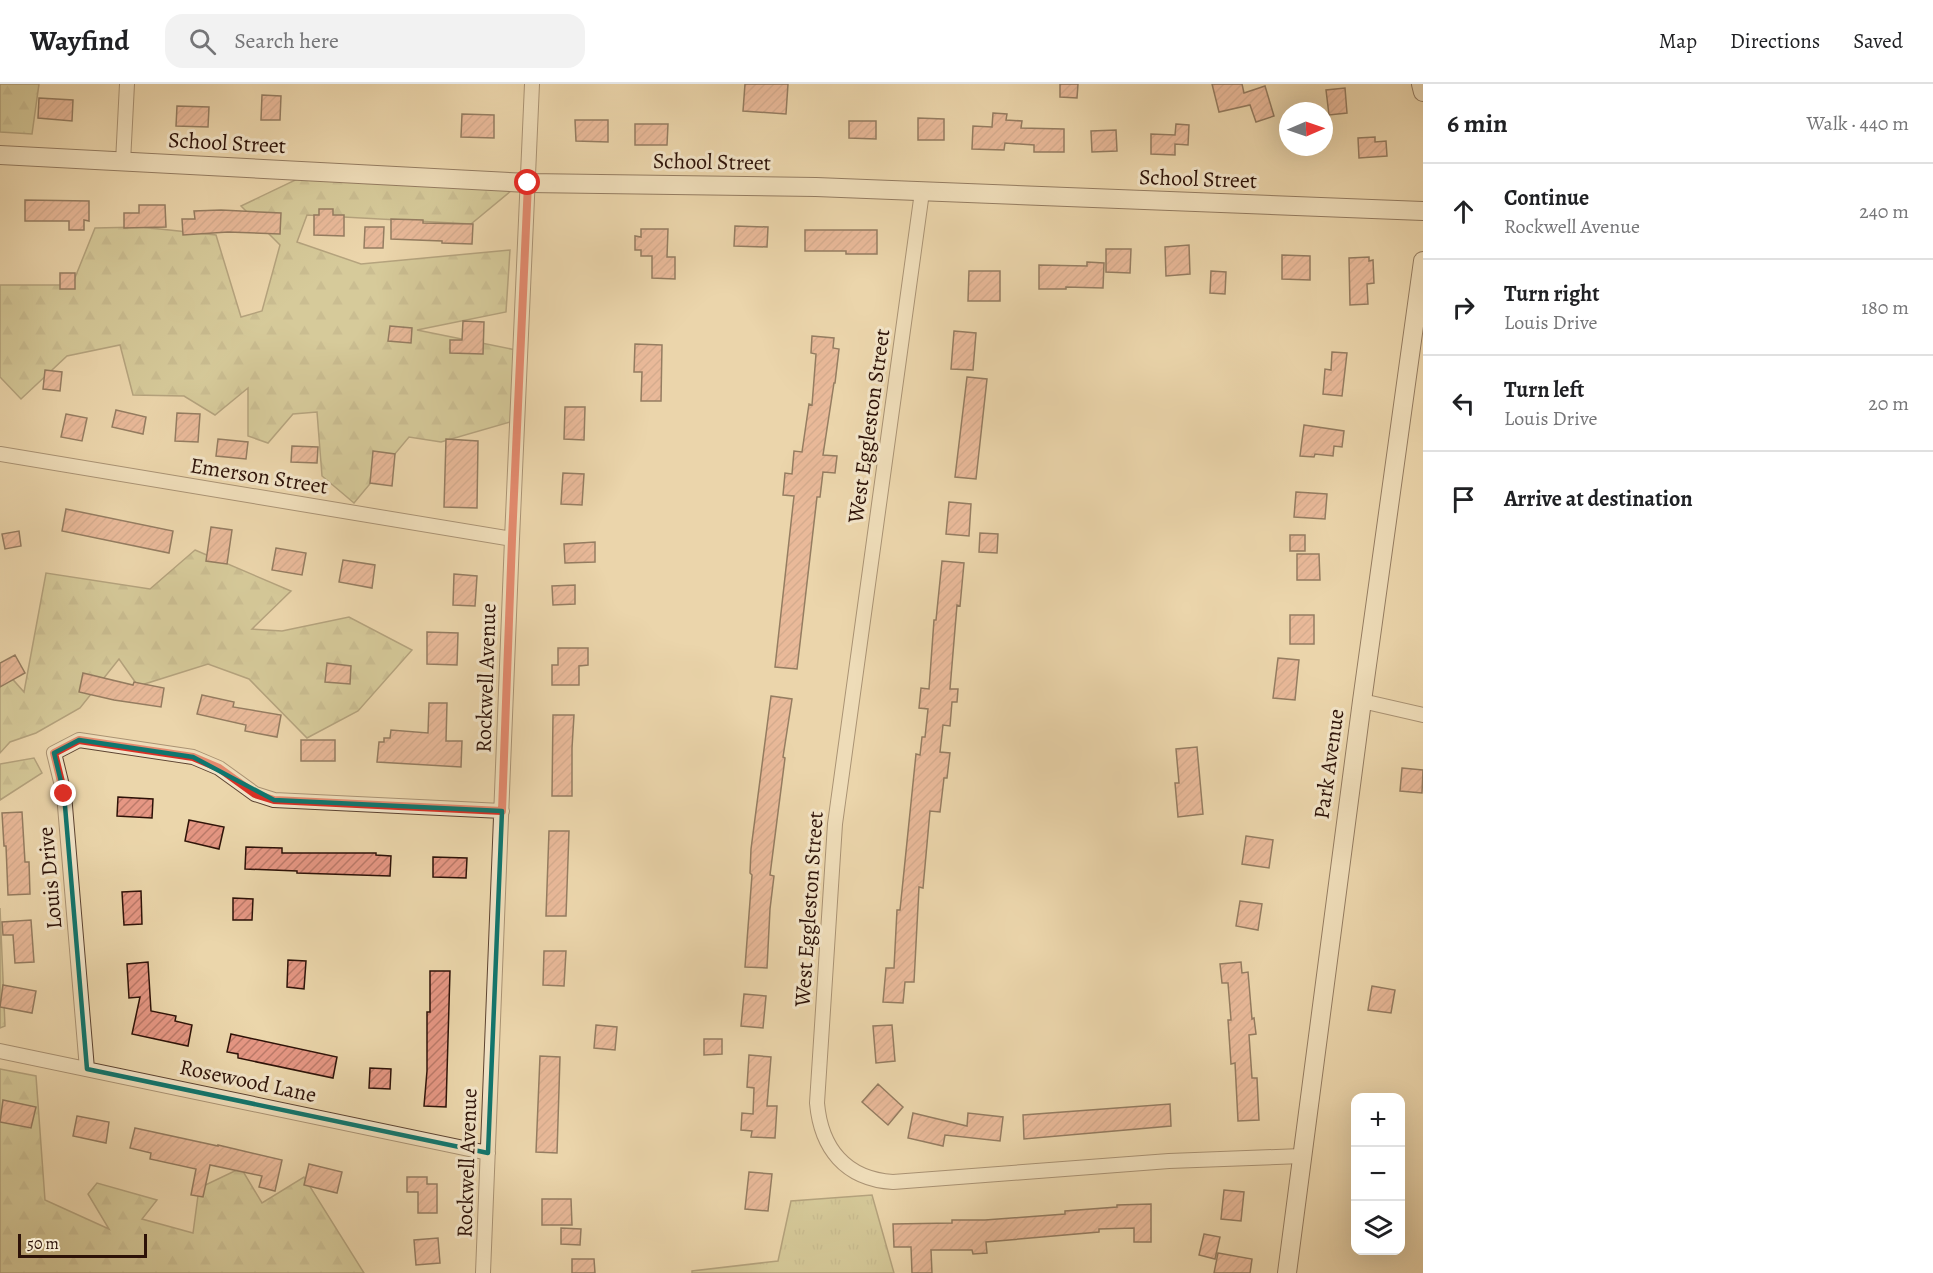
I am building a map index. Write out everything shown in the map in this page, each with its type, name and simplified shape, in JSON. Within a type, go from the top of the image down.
[{"type":"main road","points":[[1421,84],[1423,92]]},
{"type":"main road","name":"School Street","points":[[0,155],[528,183],[816,187],[1423,212]]},
{"type":"main road","name":"Park Avenue","points":[[1287,1273],[1362,701],[1423,261]]},
{"type":"street","points":[[123,162],[128,84]]},
{"type":"street","name":"Rockwell Avenue","points":[[483,1273],[532,84]]},
{"type":"street","name":"West Eggleston Street","points":[[922,192],[835,824],[817,1103],[822,1131],[828,1144],[843,1163],[861,1175],[883,1182],[1169,1161],[1302,1156]]},
{"type":"street","name":"Emerson Street","points":[[0,454],[512,539]]},
{"type":"street","points":[[1362,701],[1423,715]]},
{"type":"street","name":"Louis Drive","points":[[87,1069],[64,794],[54,753],[79,740],[193,757],[219,768],[255,794],[274,800],[502,811]]},
{"type":"street","name":"Rosewood Lane","points":[[0,1051],[488,1153]]},
{"type":"highlighted area","points":[[79,740],[193,757],[274,800],[502,811],[488,1153],[87,1069],[64,794],[54,753]]},
{"type":"green space","points":[[0,84],[39,84],[32,134],[0,132]]},
{"type":"green space","points":[[312,172],[512,190],[471,224],[307,215],[297,242],[361,264],[510,250],[506,312],[417,330],[521,351],[517,420],[441,442],[409,437],[354,503],[322,476],[317,412],[293,414],[268,443],[248,436],[248,388],[215,415],[184,396],[133,395],[120,345],[67,356],[21,399],[0,377],[0,285],[72,285],[95,228],[141,227],[216,235],[241,317],[262,311],[280,245],[241,206]]},
{"type":"green space","points":[[195,550],[291,591],[252,629],[282,631],[349,617],[412,650],[358,711],[307,738],[249,679],[208,664],[138,686],[119,659],[80,708],[36,733],[10,742],[0,753],[0,665],[24,692],[46,573],[150,589]]},
{"type":"green space","points":[[34,758],[42,773],[0,800],[0,764]]},
{"type":"green space","points":[[0,908],[5,1026],[0,1028]]},
{"type":"green space","points":[[0,1069],[36,1076],[45,1200],[109,1229],[88,1194],[97,1183],[157,1200],[142,1219],[193,1233],[199,1188],[241,1168],[262,1203],[304,1177],[364,1273],[0,1273]]},
{"type":"green space","points":[[872,1195],[894,1273],[692,1273],[692,1271],[778,1261],[791,1201]]},
{"type":"building","points":[[745,84],[788,84],[786,114],[743,111]]},
{"type":"building","points":[[1060,84],[1078,84],[1077,98],[1060,97]]},
{"type":"building","points":[[1212,84],[1242,84],[1244,93],[1265,86],[1274,116],[1256,122],[1250,105],[1219,112]]},
{"type":"building","points":[[1345,88],[1347,113],[1333,115],[1333,102],[1327,102],[1326,90]]},
{"type":"building","points":[[262,95],[281,96],[280,120],[261,120]]},
{"type":"building","points":[[39,98],[73,100],[72,121],[38,118]]},
{"type":"building","points":[[177,106],[209,107],[208,127],[176,126]]},
{"type":"building","points":[[993,113],[1007,114],[1006,120],[1022,121],[1021,128],[1064,129],[1064,152],[1034,152],[1034,145],[1005,143],[1004,150],[972,149],[973,126],[992,127]]},
{"type":"building","points":[[462,114],[494,115],[494,138],[461,137]]},
{"type":"building","points":[[918,118],[944,119],[944,140],[918,140]]},
{"type":"building","points":[[575,120],[608,120],[608,142],[576,141]]},
{"type":"building","points":[[849,121],[876,121],[876,139],[849,138]]},
{"type":"building","points":[[635,124],[668,124],[667,145],[635,145]]},
{"type":"building","points":[[1176,124],[1189,125],[1188,145],[1175,144],[1175,155],[1151,154],[1151,134],[1175,135]]},
{"type":"building","points":[[1116,130],[1117,151],[1092,152],[1091,131]]},
{"type":"building","points":[[1375,137],[1375,142],[1386,141],[1387,156],[1359,158],[1358,138]]},
{"type":"building","points":[[25,200],[89,201],[89,221],[84,220],[84,230],[69,230],[69,221],[25,221]]},
{"type":"building","points":[[139,205],[165,205],[166,227],[124,228],[124,213],[139,213]]},
{"type":"building","points":[[319,209],[333,209],[333,215],[344,215],[344,236],[314,235],[314,215],[319,215]]},
{"type":"building","points":[[194,211],[281,213],[280,234],[228,232],[183,235],[182,219],[195,219]]},
{"type":"building","points":[[391,219],[423,220],[423,223],[473,224],[472,244],[391,239]]},
{"type":"building","points":[[735,226],[768,227],[767,247],[734,246]]},
{"type":"building","points":[[365,227],[384,227],[383,248],[364,248]]},
{"type":"building","points":[[641,229],[668,229],[667,257],[675,257],[675,279],[652,278],[652,256],[641,256],[641,250],[635,250],[635,236],[641,237]]},
{"type":"building","points":[[805,230],[877,230],[877,254],[805,251]]},
{"type":"building","points":[[1189,245],[1190,274],[1166,276],[1165,247]]},
{"type":"building","points":[[1106,249],[1131,249],[1130,273],[1106,272]]},
{"type":"building","points":[[1282,255],[1310,256],[1310,280],[1282,279]]},
{"type":"building","points":[[1369,257],[1369,261],[1373,260],[1374,283],[1367,284],[1368,304],[1350,305],[1349,258]]},
{"type":"building","points":[[1087,262],[1104,263],[1103,288],[1039,289],[1039,265],[1087,266]]},
{"type":"building","points":[[969,271],[1000,271],[1000,301],[968,301]]},
{"type":"building","points":[[1211,271],[1226,272],[1225,294],[1210,293]]},
{"type":"building","points":[[60,273],[75,273],[75,289],[60,289]]},
{"type":"building","points":[[463,321],[484,322],[483,354],[450,353],[450,340],[462,340]]},
{"type":"building","points":[[390,326],[412,328],[411,343],[388,341]]},
{"type":"building","points":[[954,331],[976,333],[973,370],[951,369]]},
{"type":"building","points":[[812,336],[834,338],[833,348],[839,349],[823,455],[837,456],[835,473],[823,472],[820,497],[817,497],[797,669],[775,667],[794,496],[783,495],[785,473],[792,474],[794,451],[802,452],[809,404],[812,405],[816,354],[811,353]]},
{"type":"building","points":[[635,344],[662,345],[661,401],[641,401],[642,372],[634,372]]},
{"type":"building","points":[[1332,352],[1347,353],[1342,396],[1323,394],[1325,369],[1331,370]]},
{"type":"building","points":[[45,370],[62,372],[60,391],[43,389]]},
{"type":"building","points":[[967,377],[987,379],[976,479],[955,477]]},
{"type":"building","points":[[565,407],[585,407],[584,440],[564,439]]},
{"type":"building","points":[[116,410],[146,417],[143,434],[112,427]]},
{"type":"building","points":[[177,413],[200,414],[198,442],[175,441]]},
{"type":"building","points":[[66,414],[87,418],[82,441],[61,437]]},
{"type":"building","points":[[1304,425],[1344,431],[1342,447],[1334,446],[1333,456],[1315,454],[1314,457],[1300,456]]},
{"type":"building","points":[[218,439],[248,442],[246,459],[216,456]]},
{"type":"building","points":[[446,439],[478,441],[477,508],[444,507]]},
{"type":"building","points":[[292,446],[318,447],[317,463],[291,462]]},
{"type":"building","points":[[373,451],[395,454],[392,486],[370,483]]},
{"type":"building","points":[[563,473],[584,474],[582,505],[561,504]]},
{"type":"building","points":[[1296,492],[1327,494],[1325,519],[1294,517]]},
{"type":"building","points":[[949,502],[971,504],[969,536],[946,534]]},
{"type":"building","points":[[66,509],[173,531],[169,553],[62,531]]},
{"type":"building","points":[[211,527],[232,530],[227,564],[206,561]]},
{"type":"building","points":[[19,531],[21,546],[5,549],[2,534]]},
{"type":"building","points":[[980,533],[998,534],[997,553],[979,552]]},
{"type":"building","points":[[1290,535],[1305,535],[1305,551],[1290,551]]},
{"type":"building","points":[[595,542],[595,562],[565,563],[564,544]]},
{"type":"building","points":[[276,548],[306,553],[302,575],[272,570]]},
{"type":"building","points":[[1297,554],[1319,554],[1320,580],[1297,580]]},
{"type":"building","points":[[343,560],[375,565],[372,588],[339,582]]},
{"type":"building","points":[[942,561],[964,563],[960,606],[957,605],[950,689],[958,689],[957,702],[952,702],[950,726],[943,725],[940,752],[950,753],[947,778],[944,778],[940,812],[930,811],[923,888],[919,887],[914,982],[905,982],[903,1003],[883,1002],[886,968],[894,968],[897,910],[900,910],[916,754],[920,755],[922,737],[925,737],[928,709],[919,708],[921,688],[929,689],[934,620],[936,620]]},
{"type":"building","points":[[454,574],[477,576],[475,606],[453,605]]},
{"type":"building","points":[[575,585],[575,604],[553,605],[552,586]]},
{"type":"building","points":[[1290,615],[1314,615],[1314,644],[1290,644]]},
{"type":"building","points":[[427,632],[458,633],[457,665],[427,664]]},
{"type":"building","points":[[558,648],[588,648],[588,665],[579,666],[579,685],[552,685],[552,665],[558,665]]},
{"type":"building","points":[[15,655],[25,673],[0,687],[0,663]]},
{"type":"building","points":[[1278,658],[1299,660],[1295,700],[1273,698]]},
{"type":"building","points":[[327,663],[351,666],[350,684],[325,682]]},
{"type":"building","points":[[83,673],[133,685],[134,682],[164,688],[161,707],[79,692]]},
{"type":"building","points":[[202,695],[234,702],[233,707],[281,715],[277,737],[245,731],[246,725],[197,714]]},
{"type":"building","points":[[771,696],[792,699],[770,875],[774,876],[767,968],[745,967],[752,875],[750,873],[751,849]]},
{"type":"building","points":[[429,703],[447,703],[446,741],[462,741],[461,767],[377,762],[379,742],[384,742],[384,738],[390,738],[391,730],[428,733]]},
{"type":"building","points":[[553,715],[574,715],[572,796],[552,796]]},
{"type":"building","points":[[301,740],[335,740],[335,761],[301,761]]},
{"type":"building","points":[[1197,747],[1203,814],[1178,817],[1175,783],[1179,783],[1176,749]]},
{"type":"building","points":[[1402,768],[1423,770],[1422,793],[1400,791]]},
{"type":"building","points":[[118,797],[153,799],[152,818],[117,816]]},
{"type":"building","points":[[22,812],[25,862],[29,862],[30,894],[8,895],[2,813]]},
{"type":"building","points":[[189,820],[224,827],[219,849],[185,841]]},
{"type":"building","points":[[549,831],[569,831],[566,916],[546,916]]},
{"type":"building","points":[[1246,836],[1273,840],[1269,868],[1242,864]]},
{"type":"building","points":[[246,847],[282,848],[282,853],[376,853],[376,855],[391,856],[390,876],[245,869]]},
{"type":"building","points":[[433,857],[467,858],[466,878],[433,877]]},
{"type":"building","points":[[141,891],[142,924],[124,925],[122,892]]},
{"type":"building","points":[[233,898],[253,899],[252,920],[233,920]]},
{"type":"building","points":[[1240,901],[1262,904],[1258,930],[1236,926]]},
{"type":"building","points":[[31,920],[34,962],[15,963],[13,935],[3,935],[2,922]]},
{"type":"building","points":[[544,951],[566,951],[564,986],[543,985]]},
{"type":"building","points":[[288,960],[306,961],[304,989],[287,987]]},
{"type":"building","points":[[148,962],[151,1011],[176,1016],[175,1021],[192,1025],[188,1046],[132,1034],[140,997],[129,998],[127,964]]},
{"type":"building","points":[[1241,962],[1242,973],[1248,972],[1252,1019],[1254,1018],[1256,1034],[1249,1035],[1252,1078],[1257,1078],[1259,1120],[1238,1121],[1235,1063],[1231,1064],[1228,983],[1222,983],[1220,964]]},
{"type":"building","points":[[430,971],[450,971],[446,1107],[424,1106],[427,1071],[427,1012],[430,1012]]},
{"type":"building","points":[[3,985],[36,991],[32,1013],[0,1007]]},
{"type":"building","points":[[1372,986],[1395,990],[1391,1013],[1368,1010]]},
{"type":"building","points":[[744,994],[766,996],[763,1028],[741,1026]]},
{"type":"building","points":[[596,1025],[617,1027],[615,1050],[594,1048]]},
{"type":"building","points":[[892,1025],[895,1061],[876,1063],[873,1026]]},
{"type":"building","points":[[231,1034],[337,1057],[333,1078],[238,1058],[238,1054],[227,1052]]},
{"type":"building","points":[[704,1039],[722,1039],[722,1054],[704,1055]]},
{"type":"building","points":[[749,1055],[771,1057],[767,1106],[777,1106],[775,1138],[751,1137],[752,1131],[741,1130],[742,1113],[753,1114],[754,1088],[747,1087]]},
{"type":"building","points":[[540,1056],[560,1057],[557,1153],[536,1152]]},
{"type":"building","points":[[370,1068],[391,1069],[390,1089],[369,1088]]},
{"type":"building","points":[[878,1084],[903,1107],[888,1125],[862,1102]]},
{"type":"building","points":[[3,1100],[36,1107],[31,1128],[0,1122]]},
{"type":"building","points":[[1170,1104],[1171,1126],[1024,1139],[1023,1115]]},
{"type":"building","points":[[913,1113],[967,1126],[968,1113],[1003,1117],[1000,1141],[945,1135],[943,1146],[908,1138]]},
{"type":"building","points":[[77,1116],[109,1122],[106,1143],[73,1136]]},
{"type":"building","points":[[135,1128],[282,1160],[275,1191],[259,1187],[262,1176],[210,1165],[203,1197],[191,1195],[196,1169],[150,1159],[151,1153],[130,1148]]},
{"type":"building","points":[[309,1164],[342,1172],[337,1193],[304,1185]]},
{"type":"building","points":[[749,1172],[772,1174],[768,1211],[745,1209]]},
{"type":"building","points":[[407,1177],[427,1177],[427,1184],[437,1184],[437,1213],[418,1213],[418,1192],[407,1192]]},
{"type":"building","points":[[1224,1190],[1244,1192],[1241,1221],[1221,1219]]},
{"type":"building","points":[[542,1199],[571,1199],[572,1225],[542,1225]]},
{"type":"building","points":[[1151,1204],[1151,1242],[1134,1242],[1134,1228],[1099,1229],[1099,1232],[986,1242],[987,1253],[973,1254],[972,1250],[931,1250],[932,1273],[912,1273],[911,1247],[894,1247],[893,1224],[952,1223],[952,1220],[1065,1214],[1065,1211]]},
{"type":"building","points":[[561,1228],[581,1229],[580,1245],[561,1244]]},
{"type":"building","points":[[1204,1234],[1220,1237],[1215,1259],[1199,1255]]},
{"type":"building","points":[[438,1238],[440,1263],[416,1265],[414,1240]]},
{"type":"building","points":[[1218,1253],[1252,1259],[1250,1273],[1214,1273]]},
{"type":"building","points":[[572,1259],[594,1259],[595,1273],[572,1273]]},
{"type":"route","points":[[64,794],[54,753],[79,740],[193,757],[219,768],[255,794],[274,800],[502,811],[528,183]]}]
